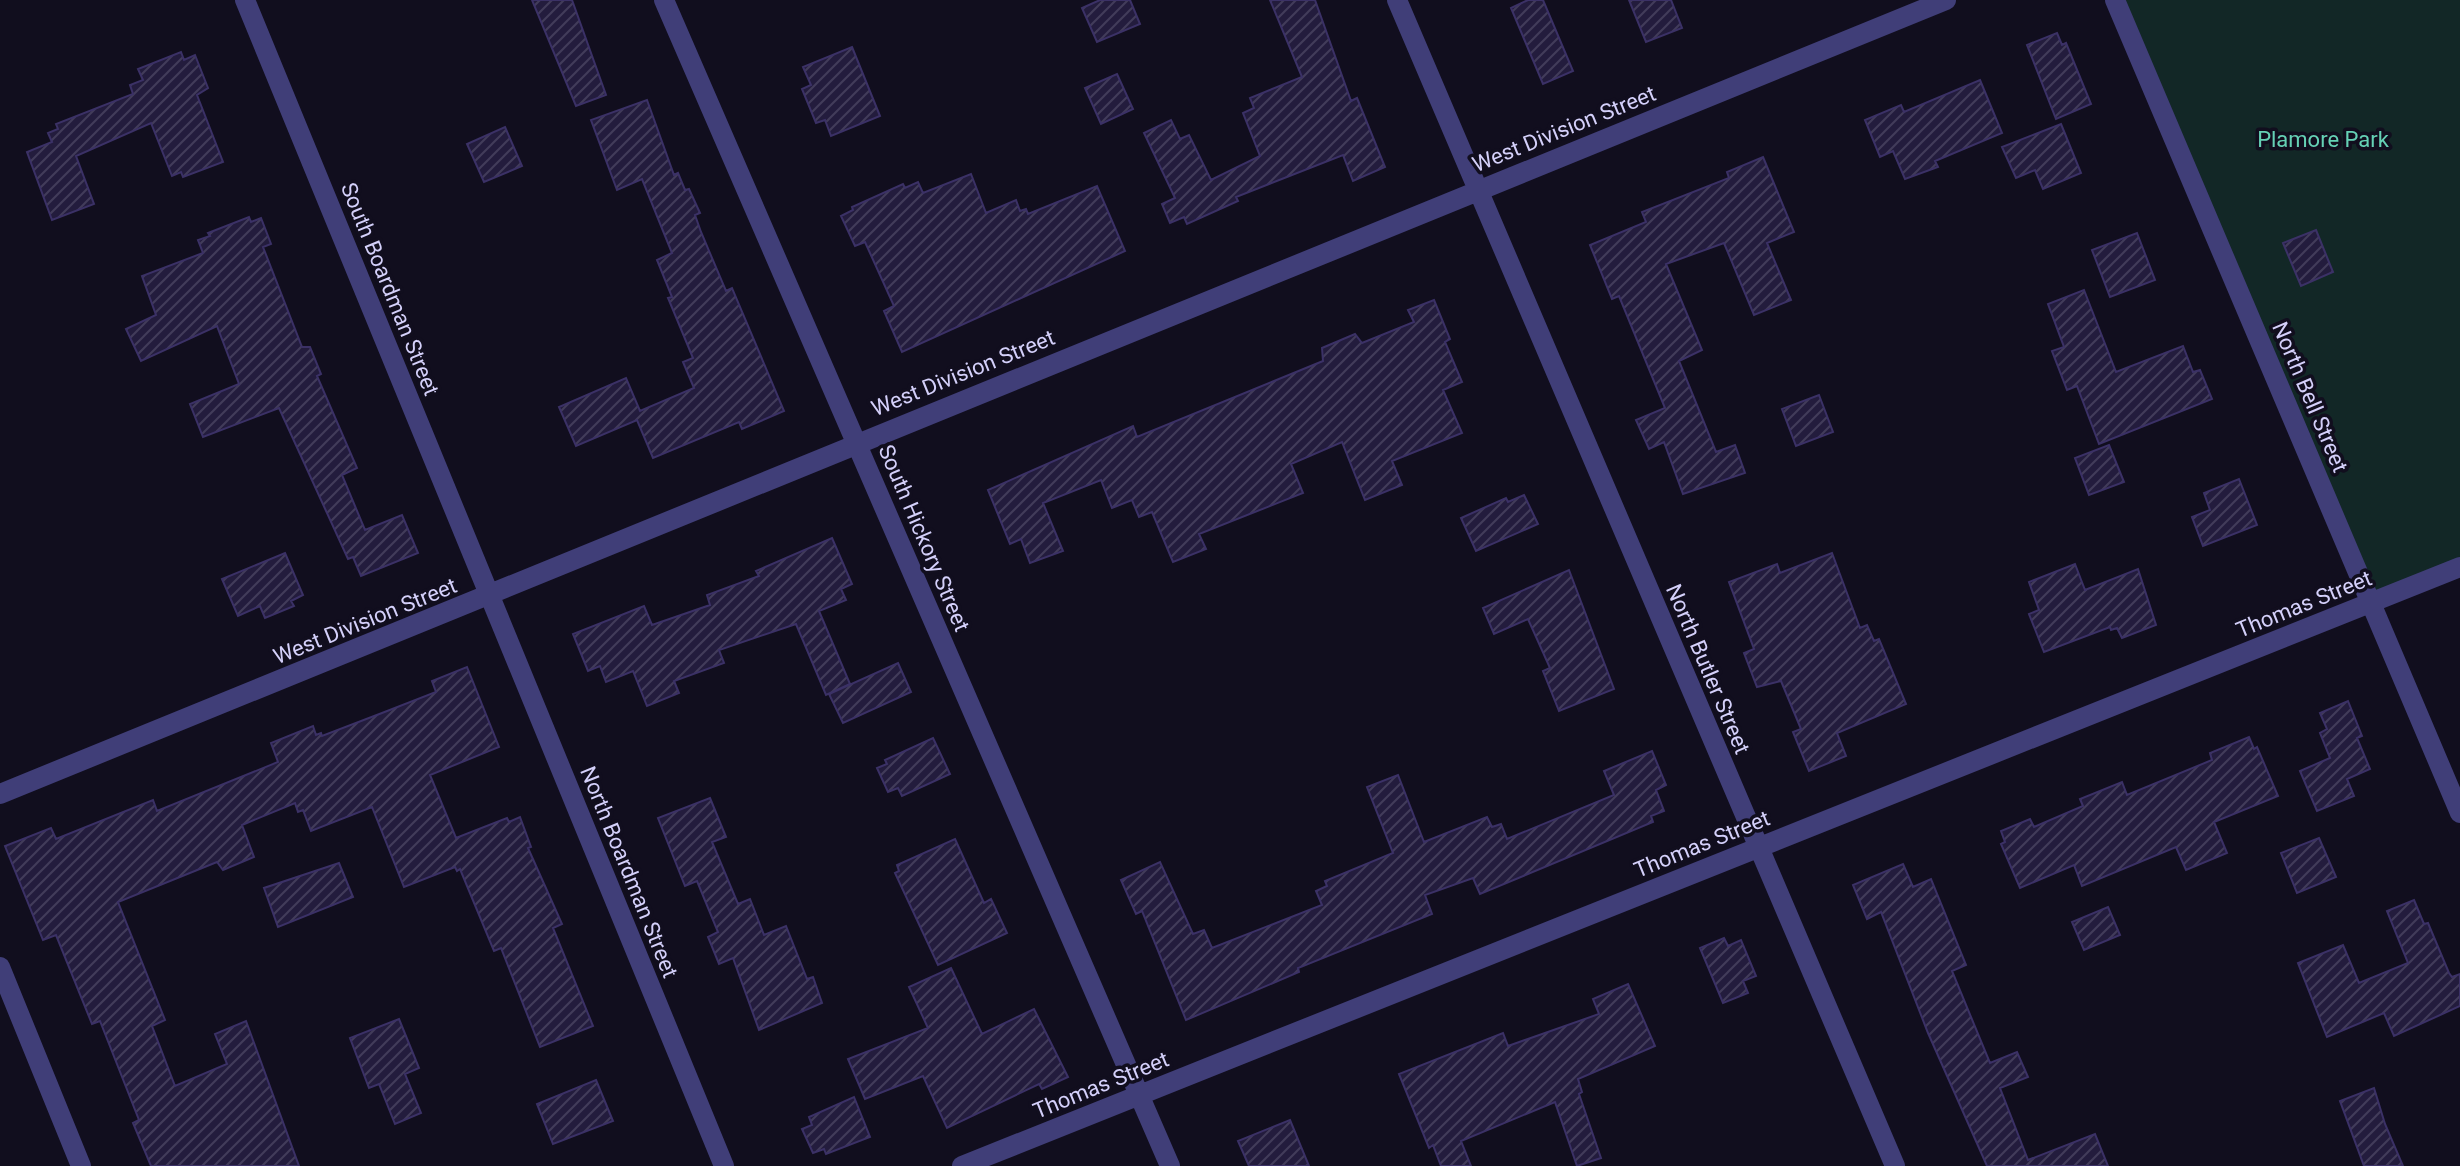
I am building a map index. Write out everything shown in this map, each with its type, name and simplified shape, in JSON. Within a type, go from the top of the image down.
[{"type":"street","name":"South Boardman Street","points":[[245,0],[491,596]]},
{"type":"street","name":"South Hickory Street","points":[[664,0],[1170,1166]]},
{"type":"street","name":"North Butler Street","points":[[1397,0],[1895,1166]]},
{"type":"street","name":"West Division Street","points":[[0,794],[491,596],[856,442],[1946,0]]},
{"type":"street","name":"North Bell Street","points":[[2115,0],[2460,813]]},
{"type":"street","name":"Thomas Street","points":[[962,1166],[2460,567]]},
{"type":"street","name":"North Boardman Street","points":[[491,596],[724,1166]]},
{"type":"street","points":[[0,967],[81,1166]]},
{"type":"green space","name":"Plamore Park","points":[[2115,0],[2460,0],[2460,567],[2371,603]]},
{"type":"building","points":[[532,0],[572,0],[606,95],[576,106]]},
{"type":"building","points":[[1100,0],[1130,0],[1140,24],[1097,42],[1082,8]]},
{"type":"building","points":[[1270,0],[1315,0],[1351,101],[1357,98],[1385,167],[1353,181],[1343,155],[1236,197],[1238,201],[1187,224],[1184,217],[1170,223],[1162,204],[1175,198],[1144,133],[1171,120],[1180,139],[1189,135],[1211,180],[1260,156],[1243,113],[1254,108],[1250,98],[1302,77]]},
{"type":"building","points":[[1528,0],[1543,0],[1573,71],[1543,84],[1511,8]]},
{"type":"building","points":[[1629,0],[1671,0],[1682,28],[1646,42]]},
{"type":"building","points":[[2057,33],[2062,45],[2066,43],[2091,104],[2056,119],[2027,45]]},
{"type":"building","points":[[852,47],[880,116],[831,136],[825,120],[816,123],[802,89],[811,85],[803,67]]},
{"type":"building","points":[[181,52],[184,60],[195,55],[208,88],[197,95],[223,162],[183,177],[181,172],[172,176],[151,123],[76,156],[94,204],[52,220],[27,152],[52,142],[48,133],[58,129],[56,124],[133,94],[130,85],[143,80],[138,69]]},
{"type":"building","points":[[1117,74],[1133,109],[1101,124],[1085,88]]},
{"type":"building","points":[[1980,80],[2002,133],[1935,161],[1938,167],[1905,179],[1893,151],[1880,157],[1865,120],[1901,105],[1904,112]]},
{"type":"building","points":[[647,100],[674,175],[678,173],[685,190],[689,189],[700,213],[695,215],[701,232],[726,291],[732,288],[784,411],[742,429],[739,422],[653,458],[637,420],[576,446],[559,407],[626,378],[640,411],[694,388],[683,362],[693,358],[668,298],[672,297],[657,260],[672,253],[642,179],[617,190],[591,120]]},
{"type":"building","points":[[2061,124],[2081,173],[2043,189],[2035,170],[2016,178],[2002,147]]},
{"type":"building","points":[[505,127],[522,166],[484,182],[467,144]]},
{"type":"building","points":[[1763,157],[1794,232],[1767,243],[1791,300],[1754,315],[1724,243],[1666,264],[1702,350],[1679,361],[1716,452],[1735,445],[1745,473],[1683,494],[1664,442],[1649,449],[1636,420],[1665,408],[1619,296],[1612,299],[1590,245],[1646,222],[1642,212],[1729,178],[1727,172]]},
{"type":"building","points":[[971,174],[986,213],[1016,200],[1020,211],[1026,209],[1028,214],[1097,186],[1125,251],[902,352],[884,311],[894,306],[865,242],[855,246],[841,216],[853,210],[852,207],[903,184],[905,188],[918,182],[923,193]]},
{"type":"building","points":[[249,217],[251,222],[261,218],[271,244],[263,247],[302,347],[310,347],[321,374],[317,376],[357,468],[342,475],[365,530],[402,515],[418,553],[361,576],[353,557],[348,559],[279,408],[203,437],[190,404],[239,384],[217,326],[141,361],[126,329],[156,315],[142,276],[203,253],[198,240]]},
{"type":"building","points":[[2316,230],[2333,272],[2301,286],[2283,243]]},
{"type":"building","points":[[2137,233],[2155,280],[2110,297],[2092,250]]},
{"type":"building","points":[[2084,290],[2116,372],[2183,346],[2193,372],[2200,370],[2212,399],[2099,444],[2077,386],[2067,390],[2052,351],[2064,347],[2048,304]]},
{"type":"building","points":[[1434,300],[1450,339],[1445,342],[1462,382],[1443,390],[1462,433],[1392,461],[1402,485],[1365,500],[1342,442],[1291,464],[1303,493],[1199,534],[1206,549],[1173,562],[1152,512],[1139,517],[1132,500],[1112,508],[1101,480],[1043,503],[1063,551],[1030,563],[1021,539],[1010,544],[988,490],[1133,426],[1137,437],[1323,361],[1322,348],[1355,334],[1362,343],[1414,322],[1408,310]]},
{"type":"building","points":[[1819,395],[1833,432],[1796,446],[1782,409]]},
{"type":"building","points":[[2109,445],[2124,482],[2089,495],[2075,458]]},
{"type":"building","points":[[2239,479],[2257,525],[2203,546],[2192,517],[2210,510],[2204,493]]},
{"type":"building","points":[[1524,495],[1538,524],[1476,551],[1461,518],[1506,498],[1508,502]]},
{"type":"building","points":[[832,538],[852,584],[841,589],[846,600],[819,611],[850,684],[826,695],[796,624],[719,650],[724,663],[674,681],[679,693],[647,706],[633,671],[606,682],[600,666],[588,671],[573,634],[644,606],[652,625],[710,605],[707,595],[759,576],[756,571]]},
{"type":"building","points":[[285,553],[303,595],[291,601],[294,606],[265,618],[260,606],[238,616],[222,579]]},
{"type":"building","points":[[1832,553],[1860,628],[1867,625],[1874,641],[1879,639],[1906,704],[1837,733],[1846,756],[1809,771],[1793,732],[1801,729],[1781,681],[1757,687],[1744,653],[1754,649],[1729,582],[1777,564],[1780,573]]},
{"type":"building","points":[[2075,564],[2085,590],[2138,569],[2156,625],[2122,638],[2117,628],[2111,630],[2110,627],[2044,652],[2029,614],[2039,610],[2029,582]]},
{"type":"building","points":[[1569,570],[1614,689],[1559,711],[1543,671],[1550,668],[1528,619],[1494,634],[1483,608]]},
{"type":"building","points":[[898,663],[911,692],[843,723],[829,694]]},
{"type":"building","points":[[467,667],[499,747],[430,775],[456,838],[507,818],[509,822],[520,817],[531,847],[528,848],[562,924],[553,928],[593,1026],[540,1047],[501,948],[494,951],[460,869],[457,871],[455,867],[404,887],[372,807],[311,831],[303,810],[298,812],[295,803],[242,825],[254,857],[223,870],[217,862],[118,902],[165,1020],[152,1026],[175,1086],[227,1064],[215,1034],[246,1021],[299,1166],[151,1166],[133,1123],[139,1120],[100,1021],[92,1024],[56,935],[43,940],[5,846],[51,828],[56,839],[153,800],[157,811],[278,762],[271,743],[313,726],[316,735],[321,733],[322,736],[382,713],[436,692],[432,681]]},
{"type":"building","points":[[2348,701],[2362,736],[2357,738],[2370,769],[2347,779],[2354,796],[2317,811],[2300,771],[2330,758],[2320,733],[2327,729],[2320,713]]},
{"type":"building","points":[[2249,737],[2254,749],[2257,747],[2278,796],[2214,822],[2227,853],[2186,870],[2176,847],[2082,886],[2074,865],[2020,888],[2001,844],[2005,842],[2001,831],[2030,819],[2034,827],[2083,806],[2080,799],[2122,782],[2127,795],[2212,760],[2210,753]]},
{"type":"building","points":[[933,738],[950,774],[902,796],[898,788],[888,792],[877,768],[887,764],[885,760]]},
{"type":"building","points":[[1652,751],[1666,785],[1656,790],[1664,811],[1651,816],[1653,822],[1480,894],[1473,878],[1425,895],[1432,914],[1298,968],[1299,972],[1186,1020],[1142,911],[1136,914],[1121,880],[1160,862],[1193,934],[1204,930],[1212,948],[1322,905],[1316,891],[1327,886],[1325,881],[1393,853],[1367,787],[1398,775],[1424,842],[1487,817],[1492,827],[1501,824],[1507,839],[1614,795],[1604,771]]},
{"type":"building","points":[[710,798],[726,837],[712,842],[738,904],[750,899],[764,935],[786,926],[807,979],[813,977],[822,1003],[759,1030],[733,958],[719,964],[708,937],[718,932],[697,881],[685,886],[658,818]]},
{"type":"building","points":[[2319,838],[2336,877],[2297,893],[2281,853]]},
{"type":"building","points":[[955,839],[984,903],[991,899],[1007,933],[938,965],[895,873],[899,871],[897,865]]},
{"type":"building","points":[[339,863],[353,897],[278,927],[264,888]]},
{"type":"building","points":[[1903,864],[1913,887],[1931,879],[1966,965],[1952,971],[1990,1063],[2017,1052],[2028,1077],[2000,1088],[2028,1160],[2095,1134],[2108,1166],[1987,1166],[1928,1033],[1881,912],[1867,919],[1853,885]]},
{"type":"building","points":[[2414,900],[2424,924],[2428,923],[2449,973],[2452,977],[2460,974],[2460,1006],[2394,1036],[2384,1013],[2327,1037],[2298,963],[2343,945],[2359,983],[2408,963],[2387,911]]},
{"type":"building","points":[[2108,907],[2120,935],[2084,950],[2072,922]]},
{"type":"building","points":[[1724,938],[1728,946],[1741,940],[1756,976],[1743,981],[1748,993],[1723,1003],[1700,948]]},
{"type":"building","points":[[951,968],[982,1034],[1034,1009],[1068,1077],[1042,1089],[1039,1084],[947,1128],[923,1076],[865,1099],[848,1059],[928,1028],[909,987]]},
{"type":"building","points":[[1628,984],[1655,1046],[1578,1079],[1582,1092],[1579,1094],[1601,1158],[1577,1166],[1555,1102],[1461,1141],[1471,1166],[1441,1166],[1433,1145],[1429,1148],[1399,1074],[1503,1033],[1508,1046],[1599,1014],[1593,999]]},
{"type":"building","points":[[399,1019],[419,1068],[405,1074],[421,1113],[395,1124],[379,1084],[369,1088],[350,1038]]},
{"type":"building","points":[[596,1080],[613,1121],[553,1144],[537,1104]]},
{"type":"building","points":[[2374,1088],[2403,1166],[2364,1166],[2340,1101]]},
{"type":"building","points":[[854,1097],[870,1137],[826,1154],[824,1149],[813,1153],[802,1129],[812,1125],[809,1117]]},
{"type":"building","points":[[1290,1120],[1309,1166],[1249,1166],[1238,1141]]}]
